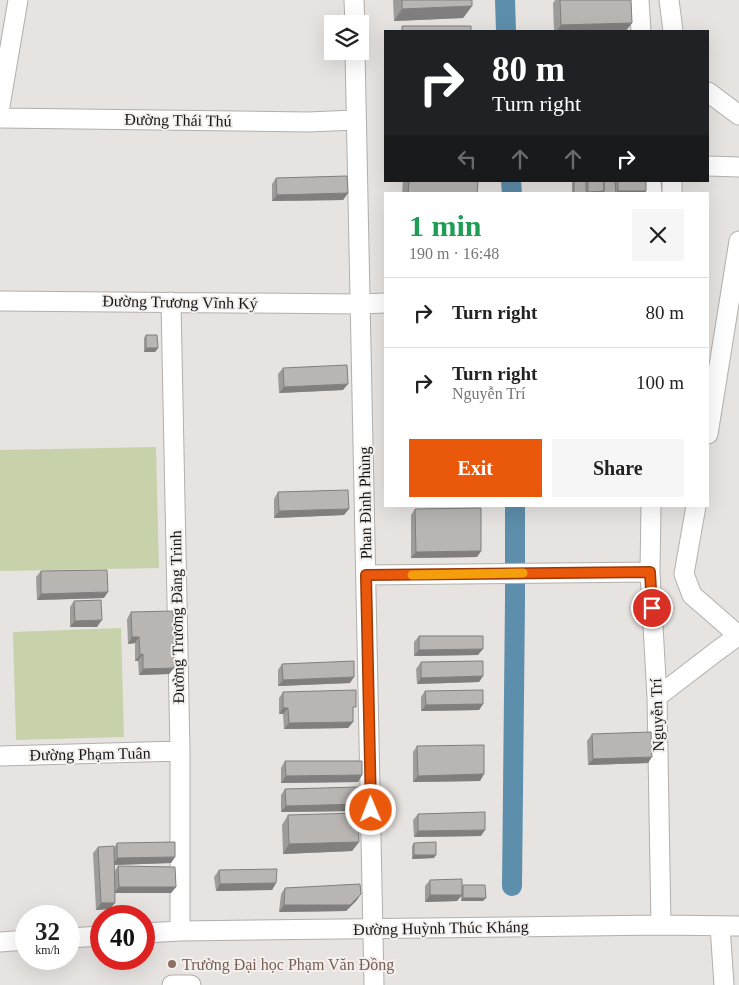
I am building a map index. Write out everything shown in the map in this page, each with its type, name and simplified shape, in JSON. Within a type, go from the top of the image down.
[{"type":"street","points":[[0,106],[18,0]]},
{"type":"street","points":[[354,0],[355,15]]},
{"type":"street","points":[[639,0],[641,30]]},
{"type":"street","points":[[669,0],[672,30]]},
{"type":"street","name":"Phan Đình Phùng","points":[[355,60],[374,985]]},
{"type":"street","points":[[709,93],[739,115]]},
{"type":"street","name":"Đường Thái Thú","points":[[0,118],[308,122],[356,120]]},
{"type":"street","points":[[709,166],[739,167]]},
{"type":"street","points":[[709,420],[714,349],[739,241]]},
{"type":"street","name":"Đường Trương Vĩnh Ký","points":[[0,301],[384,303]]},
{"type":"street","name":"Đường Trương Đăng Trinh","points":[[171,302],[180,751],[180,931]]},
{"type":"street","name":"Nguyễn Trí","points":[[652,507],[650,572],[657,697],[661,925]]},
{"type":"street","points":[[657,697],[739,635],[692,595],[684,574],[696,507]]},
{"type":"street","points":[[366,575],[650,572]]},
{"type":"street","name":"Đường Phạm Tuân","points":[[0,756],[180,751]]},
{"type":"street","points":[[720,926],[724,985]]},
{"type":"street","name":"Đường Huỳnh Thúc Kháng","points":[[155,932],[373,928],[739,926]]},
{"type":"street","points":[[0,942],[15,941]]},
{"type":"street","points":[[172,985],[191,985]]},
{"type":"green space","points":[[156,447],[159,568],[0,571],[0,450]]},
{"type":"green space","points":[[121,628],[124,737],[16,740],[13,632]]},
{"type":"building","points":[[402,0],[472,0],[472,6],[402,9]]},
{"type":"building","points":[[560,0],[631,0],[632,23],[561,25]]},
{"type":"building","points":[[402,26],[471,26],[471,30],[402,30]]},
{"type":"building","points":[[347,176],[348,193],[277,195],[276,178]]},
{"type":"building","points":[[409,182],[478,182],[477,192],[408,192]]},
{"type":"building","points":[[574,182],[586,182],[586,192],[574,192]]},
{"type":"building","points":[[588,182],[604,182],[604,191],[588,192]]},
{"type":"building","points":[[604,182],[615,182],[616,192],[604,191]]},
{"type":"building","points":[[618,182],[646,182],[646,191],[618,191]]},
{"type":"building","points":[[146,335],[157,335],[158,348],[146,348]]},
{"type":"building","points":[[347,365],[348,384],[284,387],[283,368]]},
{"type":"building","points":[[348,490],[349,509],[279,511],[278,492]]},
{"type":"building","points":[[481,508],[481,551],[416,552],[415,509]]},
{"type":"building","points":[[107,570],[108,592],[41,594],[41,571]]},
{"type":"building","points":[[101,600],[102,620],[75,621],[74,601]]},
{"type":"building","points":[[173,611],[174,668],[143,669],[143,654],[140,655],[139,637],[132,637],[131,612]]},
{"type":"building","points":[[419,636],[483,636],[483,649],[419,650]]},
{"type":"building","points":[[354,661],[354,677],[283,680],[282,664]]},
{"type":"building","points":[[483,661],[483,676],[421,678],[421,662]]},
{"type":"building","points":[[356,690],[356,707],[353,707],[353,722],[289,723],[288,708],[283,708],[283,692]]},
{"type":"building","points":[[483,690],[483,704],[426,705],[425,691]]},
{"type":"building","points":[[651,732],[652,757],[593,759],[592,734]]},
{"type":"building","points":[[484,745],[484,774],[418,776],[417,746]]},
{"type":"building","points":[[285,761],[362,761],[362,775],[286,776]]},
{"type":"building","points":[[359,787],[360,804],[286,806],[285,789]]},
{"type":"building","points":[[485,812],[485,830],[418,831],[418,814]]},
{"type":"building","points":[[358,813],[359,842],[289,844],[288,815]]},
{"type":"building","points":[[175,842],[175,857],[117,858],[117,843]]},
{"type":"building","points":[[436,842],[436,855],[414,855],[414,843]]},
{"type":"building","points":[[114,846],[115,903],[101,903],[98,847]]},
{"type":"building","points":[[118,866],[175,867],[176,887],[119,887]]},
{"type":"building","points":[[277,869],[276,883],[220,884],[219,870]]},
{"type":"building","points":[[462,879],[462,895],[430,895],[430,880]]},
{"type":"building","points":[[360,884],[361,894],[350,905],[284,905],[285,888]]},
{"type":"building","points":[[463,885],[485,885],[486,898],[463,898]]},
{"type":"waterway","points":[[505,0],[506,30]]},
{"type":"waterway","points":[[511,182],[512,192]]},
{"type":"waterway","points":[[512,886],[515,507]]},
{"type":"slow traffic","points":[[412,575],[523,573]]},
{"type":"place","name":"Trường Đại học Phạm Văn Đồng","points":[[172,964]]},
{"type":"route","points":[[371,810],[366,575],[650,572],[652,608]]}]
